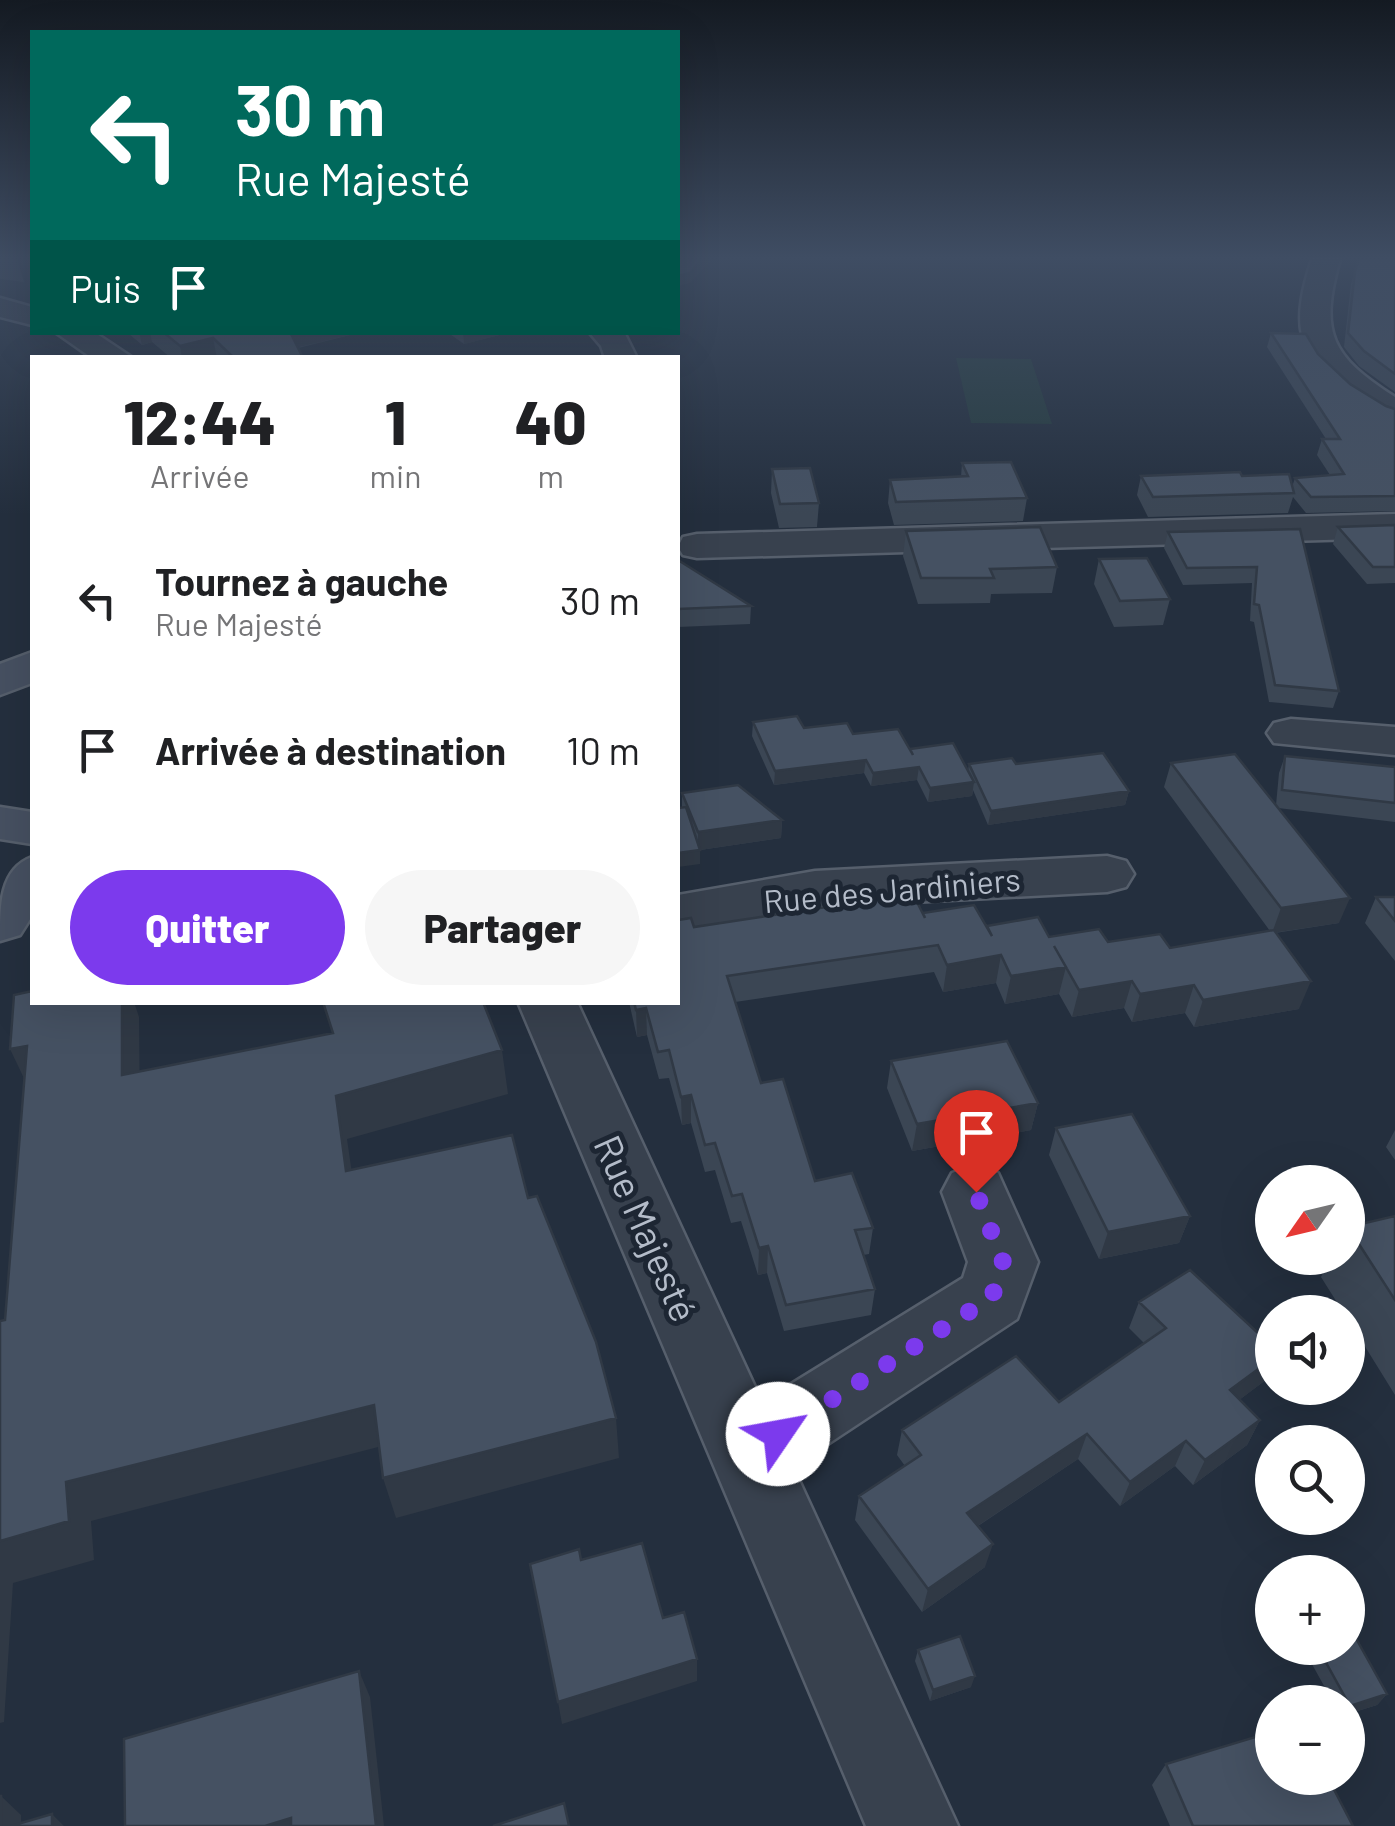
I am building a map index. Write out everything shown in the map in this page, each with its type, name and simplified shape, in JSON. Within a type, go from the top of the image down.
[{"type":"main road","points":[[0,653],[30,656]]},
{"type":"main road","points":[[0,681],[30,667]]},
{"type":"main road","points":[[0,823],[30,828]]},
{"type":"main road","points":[[0,922],[30,878]]},
{"type":"street","points":[[1317,344],[1341,377],[1395,412]]},
{"type":"street","points":[[697,546],[1395,526]]},
{"type":"street","points":[[1291,733],[1395,741]]},
{"type":"street","name":"Rue des Jardiniers","points":[[680,914],[815,889],[1106,874]]},
{"type":"street","name":"Rue Majesté","points":[[548,1005],[912,1826]]},
{"type":"street","points":[[747,1454],[992,1297],[1003,1262],[976,1192]]},
{"type":"green space","points":[[956,358],[1031,359],[1052,424],[971,423]]},
{"type":"building","points":[[220,344],[296,344],[302,355],[231,355]]},
{"type":"building","points":[[1278,344],[1312,344],[1350,384],[1395,409],[1395,496],[1311,497],[1295,478],[1344,474],[1322,439],[1340,439]]},
{"type":"building","points":[[1358,344],[1395,344],[1395,374]]},
{"type":"building","points":[[1011,462],[1027,498],[896,502],[890,480],[968,476],[962,463]]},
{"type":"building","points":[[810,468],[819,503],[780,504],[772,469]]},
{"type":"building","points":[[1240,472],[1242,476],[1289,474],[1294,493],[1153,497],[1141,476]]},
{"type":"building","points":[[1395,525],[1395,567],[1373,567],[1338,527]]},
{"type":"building","points":[[1040,527],[1057,567],[990,569],[994,578],[921,578],[906,531]]},
{"type":"building","points":[[1300,529],[1339,691],[1275,685],[1259,605],[1254,604],[1257,567],[1187,568],[1168,532]]},
{"type":"building","points":[[1147,558],[1170,599],[1120,601],[1099,559]]},
{"type":"building","points":[[680,561],[751,606],[680,609]]},
{"type":"building","points":[[797,716],[804,728],[847,723],[853,734],[898,729],[913,755],[910,749],[953,743],[974,782],[930,788],[919,767],[873,773],[866,760],[775,771],[753,722]]},
{"type":"building","points":[[1103,753],[1129,791],[991,811],[969,764],[1012,758],[1016,764]]},
{"type":"building","points":[[1235,754],[1350,898],[1281,908],[1171,763]]},
{"type":"building","points":[[1285,756],[1395,767],[1395,803],[1282,790]]},
{"type":"building","points":[[738,785],[782,820],[698,832],[682,793]]},
{"type":"building","points":[[686,807],[700,850],[680,853],[680,808]]},
{"type":"building","points":[[913,894],[925,918],[923,913],[974,905],[992,936],[987,926],[1038,917],[1049,937],[1099,929],[1108,942],[1160,934],[1170,948],[1274,930],[1311,981],[1203,1000],[1194,985],[1140,994],[1132,981],[1079,990],[1066,967],[1011,976],[1001,955],[947,965],[938,945],[727,976],[761,1083],[783,1079],[815,1181],[852,1173],[873,1228],[855,1230],[875,1289],[786,1305],[768,1246],[759,1248],[742,1194],[732,1196],[715,1143],[705,1145],[691,1095],[681,1097],[669,1050],[658,1052],[646,1008],[636,1010],[635,1005],[680,1005],[680,920],[691,918],[694,927]]},
{"type":"building","points":[[1376,897],[1395,897],[1395,921]]},
{"type":"building","points":[[30,991],[30,1005],[122,1005],[122,1075],[333,1033],[324,1005],[484,1005],[502,1050],[336,1096],[346,1171],[512,1135],[528,1198],[537,1196],[596,1342],[616,1418],[383,1478],[374,1405],[66,1482],[69,1521],[0,1541],[0,1321],[5,1320],[27,1046],[10,1049],[14,995]]},
{"type":"building","points":[[1007,1041],[1038,1103],[917,1124],[891,1061]]},
{"type":"building","points":[[1132,1114],[1190,1216],[1108,1232],[1056,1128]]},
{"type":"building","points":[[1395,1216],[1395,1300],[1365,1253],[1365,1223]]},
{"type":"building","points":[[1190,1270],[1255,1330],[1255,1372],[1230,1390],[1260,1420],[1205,1460],[1186,1441],[1130,1482],[1087,1434],[967,1513],[993,1544],[928,1589],[859,1496],[921,1455],[902,1430],[1016,1356],[1059,1402],[1166,1328],[1139,1302]]},
{"type":"building","points":[[642,1543],[663,1618],[684,1612],[697,1659],[558,1702],[530,1564],[579,1549],[581,1560]]},
{"type":"building","points":[[960,1636],[975,1676],[933,1690],[918,1650]]},
{"type":"building","points":[[1365,1655],[1387,1694],[1365,1701],[1365,1685],[1338,1685],[1327,1665],[1365,1665]]},
{"type":"building","points":[[359,1671],[376,1826],[291,1826],[291,1818],[265,1826],[125,1826],[124,1739]]},
{"type":"building","points":[[1255,1737],[1255,1795],[1337,1795],[1353,1826],[1193,1826],[1166,1764]]},
{"type":"building","points":[[564,1803],[569,1826],[493,1826]]},
{"type":"building","points":[[52,1814],[52,1826],[11,1826]]},
{"type":"route","points":[[778,1434],[992,1297],[1003,1262],[976,1192]]}]
